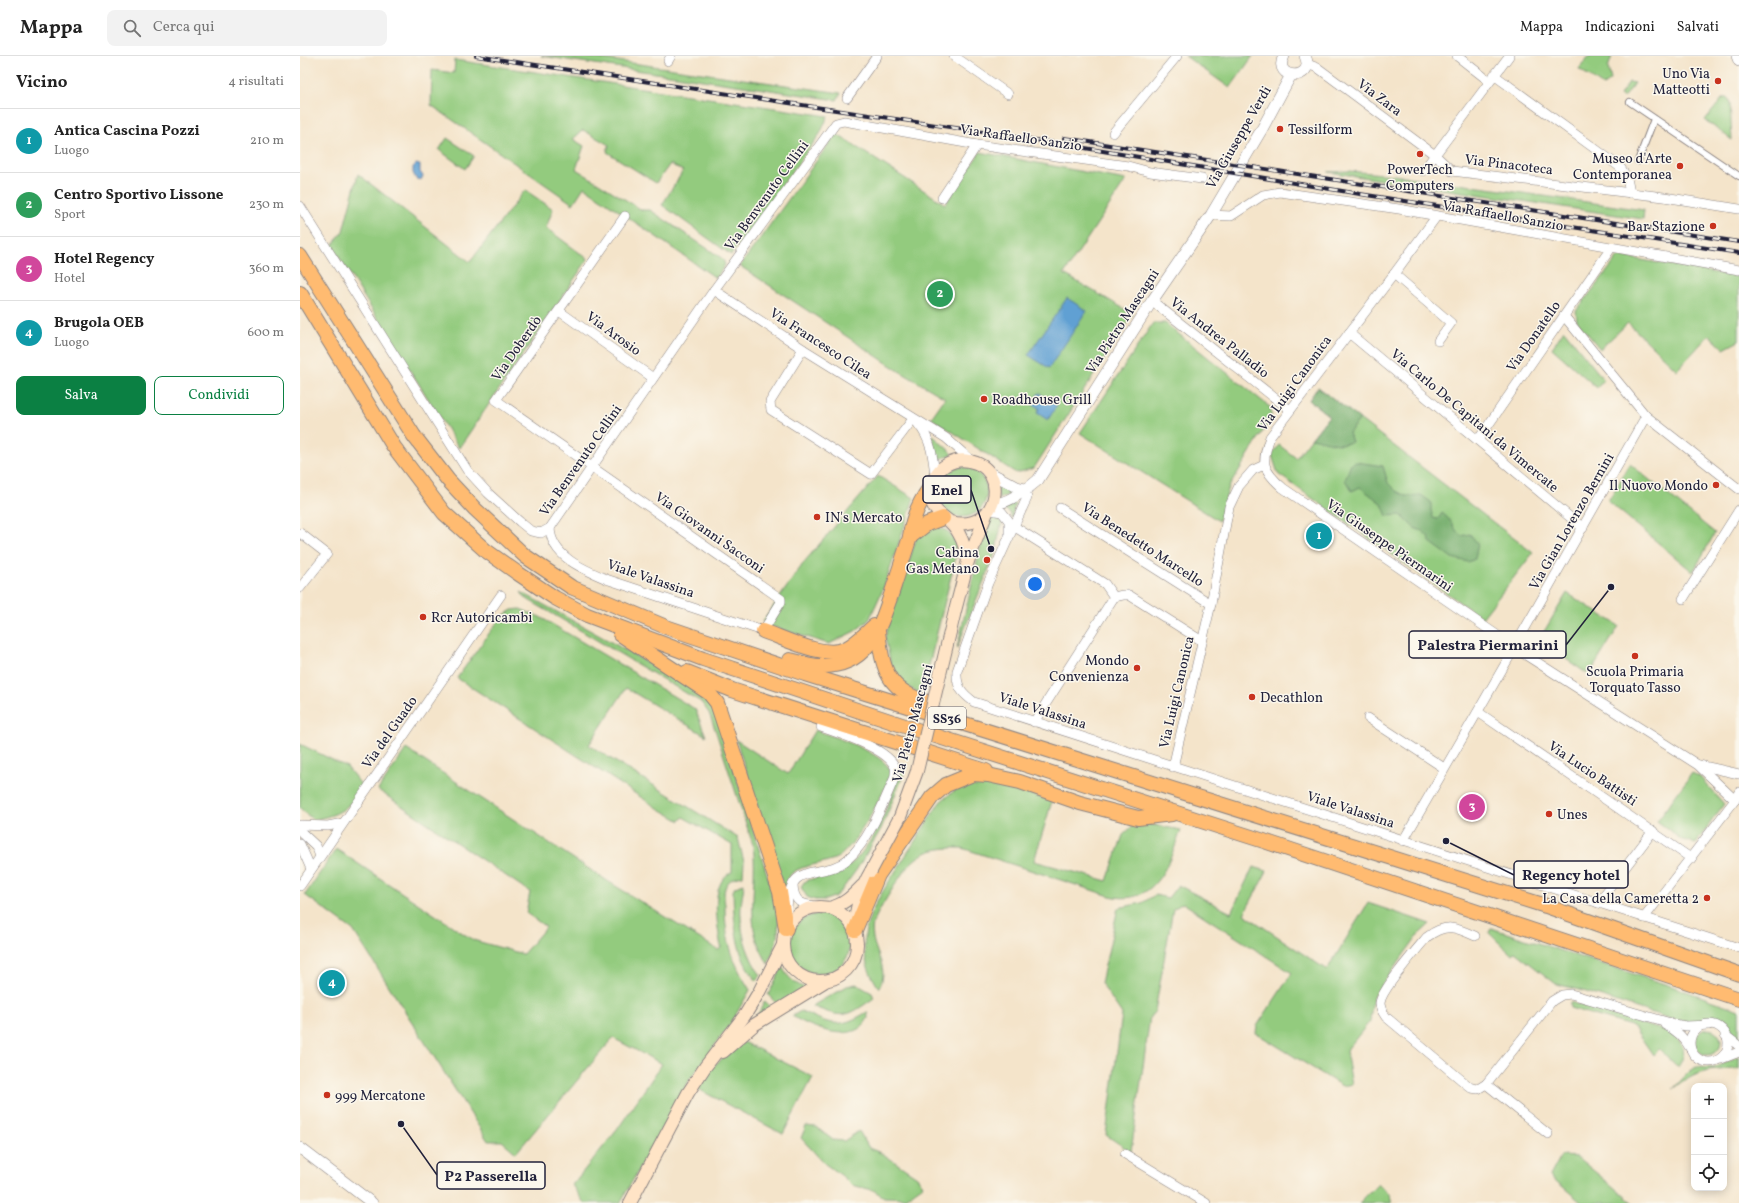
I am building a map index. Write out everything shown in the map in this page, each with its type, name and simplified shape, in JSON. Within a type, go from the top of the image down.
[{"type":"highway","name":"SS36","points":[[300,256],[414,436],[448,480],[502,536],[525,556],[571,587],[666,627],[1139,780],[1546,906],[1739,974]]},
{"type":"highway","name":"SS36","points":[[300,293],[394,447],[444,513],[485,550],[554,598],[596,618],[703,659],[1739,999]]},
{"type":"highway","points":[[715,643],[818,666],[834,665],[855,657],[865,650],[878,632],[884,618],[910,537],[917,508],[933,481]]},
{"type":"highway","points":[[910,537],[927,524],[947,520]]},
{"type":"highway","points":[[596,618],[709,693],[717,703],[774,874],[783,908],[786,929]]},
{"type":"highway","points":[[763,631],[812,648],[826,652],[835,652],[845,649],[860,639],[884,618]]},
{"type":"highway","points":[[878,632],[881,657],[886,672],[901,691],[912,698],[1063,745],[1139,780]]},
{"type":"highway","points":[[664,663],[732,690],[1020,782],[1080,803],[1138,818],[1178,814]]},
{"type":"highway","points":[[855,930],[878,875],[932,797],[946,785],[973,774],[988,775],[1020,782]]},
{"type":"main road","points":[[968,560],[963,543],[947,520],[933,504],[933,481],[940,470],[951,462],[958,460],[972,461],[987,471]]},
{"type":"main road","name":"Via Pietro Mascagni","points":[[855,930],[856,909],[863,885],[900,817],[917,771],[968,560],[989,510],[995,487],[987,471]]},
{"type":"main road","name":"Via Pietro Mascagni","points":[[947,520],[960,524],[969,524],[989,510]]},
{"type":"main road","name":"Via Pietro Mascagni","points":[[826,907],[839,906],[863,885]]},
{"type":"main road","points":[[630,1203],[688,1093],[705,1067],[745,1015],[759,992],[783,945],[786,929],[793,918],[804,911],[826,907],[842,914],[855,930],[858,949],[854,961],[842,975],[824,982],[754,1025],[705,1067]]},
{"type":"main road","points":[[783,945],[785,956],[793,970],[807,979],[824,982]]},
{"type":"street","points":[[847,98],[877,56]]},
{"type":"street","points":[[954,56],[1008,94]]},
{"type":"street","points":[[1284,56],[1282,61],[1283,68],[1291,75]]},
{"type":"street","points":[[1457,56],[1492,78],[1620,167],[1627,178],[1630,193]]},
{"type":"street","points":[[1423,171],[1509,56]]},
{"type":"street","points":[[1737,56],[1739,61]]},
{"type":"street","points":[[1114,133],[1173,57]]},
{"type":"street","name":"Via Giuseppe Verdi","points":[[1211,215],[1262,129],[1291,75],[1302,73],[1306,60]]},
{"type":"street","name":"Via Zara","points":[[1306,60],[1435,155]]},
{"type":"street","points":[[1630,102],[1739,176]]},
{"type":"street","points":[[1638,161],[1654,119]]},
{"type":"street","name":"Via Raffaello Sanzio","points":[[836,123],[844,121],[977,146],[1128,166],[1150,172],[1202,180]]},
{"type":"street","name":"Via Benvenuto Cellini","points":[[300,206],[467,470],[488,492],[531,531],[541,533],[550,528],[714,290],[836,123]]},
{"type":"street","points":[[942,198],[977,146]]},
{"type":"street","name":"Via Pinacoteca","points":[[1435,155],[1452,171],[1630,193],[1739,209]]},
{"type":"street","name":"Via Raffaello Sanzio","points":[[1211,215],[1231,216],[1263,195],[1280,192],[1399,209],[1436,217],[1739,270]]},
{"type":"street","name":"Via Pietro Mascagni","points":[[989,510],[1018,495],[1038,480],[1152,301],[1211,215]]},
{"type":"street","name":"Via Doberdò","points":[[591,467],[496,400],[625,216]]},
{"type":"street","name":"Via Luigi Canonica","points":[[1173,767],[1211,604],[1229,507],[1239,486],[1253,470],[1264,465],[1264,454],[1270,437],[1436,217]]},
{"type":"street","name":"Via Donatello","points":[[1478,440],[1611,248]]},
{"type":"street","points":[[1394,274],[1451,323],[1438,341]]},
{"type":"street","name":"Via Francesco Cilea","points":[[714,290],[803,349],[913,419],[946,438],[972,461]]},
{"type":"street","name":"Via Andrea Palladio","points":[[1152,301],[1290,410]]},
{"type":"street","name":"Via Arosio","points":[[559,311],[653,378]]},
{"type":"street","points":[[1564,316],[1646,416],[1739,489]]},
{"type":"street","name":"Via Carlo De Capitani da Vimercate","points":[[1348,333],[1583,528]]},
{"type":"street","points":[[803,349],[770,402],[770,406],[771,410],[808,434],[871,474],[913,419]]},
{"type":"street","name":"Via Gian Lorenzo Bernini","points":[[1520,639],[1646,416]]},
{"type":"street","name":"Via Francesco Cilea","points":[[913,419],[925,432],[933,452],[933,481]]},
{"type":"street","name":"Via Giuseppe Piermarini","points":[[1264,465],[1269,476],[1283,488],[1507,642]]},
{"type":"street","name":"Via Giovanni Sacconi","points":[[591,467],[781,599],[781,602],[763,631]]},
{"type":"street","points":[[987,471],[1017,487],[1025,489],[1027,498],[1015,527],[1008,538]]},
{"type":"street","name":"Via Benedetto Marcello","points":[[1060,508],[1211,604]]},
{"type":"street","points":[[989,510],[1002,512],[1009,521],[1008,538]]},
{"type":"street","points":[[1683,599],[1739,510]]},
{"type":"street","points":[[1015,527],[1105,584],[1114,598]]},
{"type":"street","name":"Viale Valassina","points":[[550,528],[551,538],[558,550],[587,571],[609,580],[763,631]]},
{"type":"street","points":[[300,533],[327,554],[300,588]]},
{"type":"street","name":"Viale Valassina","points":[[1008,538],[988,583],[957,671],[956,680],[959,689],[974,702],[1739,948]]},
{"type":"street","name":"Via del Guado","points":[[300,886],[501,595]]},
{"type":"street","points":[[1034,722],[1114,598],[1122,595],[1129,595],[1202,641]]},
{"type":"street","points":[[1511,654],[1507,649],[1507,642],[1514,638],[1520,639],[1523,645],[1521,652]]},
{"type":"street","points":[[1511,654],[1521,652]]},
{"type":"street","points":[[1521,652],[1698,765],[1737,796],[1692,859],[1644,918]]},
{"type":"street","points":[[1403,841],[1511,654]]},
{"type":"street","name":"Via Lucio Battisti","points":[[1478,712],[1692,859]]},
{"type":"street","points":[[1368,718],[1444,768]]},
{"type":"street","points":[[786,929],[788,900],[793,884],[800,876],[806,873],[833,867],[848,859],[861,844],[873,824],[894,780],[896,769],[892,762],[880,752],[821,727]]},
{"type":"street","points":[[1698,765],[1739,774]]},
{"type":"street","points":[[300,825],[328,826],[343,823]]},
{"type":"street","points":[[300,831],[316,846],[320,856]]},
{"type":"street","points":[[1598,903],[1653,831]]},
{"type":"street","points":[[300,844],[311,870]]},
{"type":"street","points":[[793,884],[794,896],[801,903],[826,907]]},
{"type":"street","points":[[1475,936],[1456,928],[1445,927],[1434,931],[1427,937],[1383,995],[1380,1003],[1381,1010],[1386,1017],[1471,1088],[1478,1089],[1486,1084],[1552,1001],[1562,994],[1571,994],[1656,1020],[1686,1026],[1709,1024],[1719,1027],[1725,1035],[1739,1046]]},
{"type":"street","points":[[1656,1020],[1686,1040],[1693,1054],[1703,1062],[1709,1063],[1739,1052]]},
{"type":"street","points":[[1690,1048],[1690,1042],[1694,1032],[1698,1028],[1709,1024]]},
{"type":"street","points":[[1718,1060],[1726,1052],[1727,1040],[1725,1035]]},
{"type":"street","points":[[1486,1084],[1548,1134]]},
{"type":"street","points":[[300,1148],[372,1203]]},
{"type":"street","points":[[1125,1154],[1206,1203]]},
{"type":"green space","points":[[541,56],[583,56],[841,93],[837,100]]},
{"type":"green space","points":[[1185,56],[1253,56],[1230,88]]},
{"type":"green space","points":[[1589,56],[1612,56],[1608,68],[1611,80],[1603,86],[1579,69]]},
{"type":"green space","points":[[455,60],[828,116],[820,134],[731,255],[662,205],[683,171],[670,164],[656,183],[607,152],[609,145],[583,130],[573,139],[584,146],[576,169],[642,210],[650,210],[723,259],[725,265],[716,278],[584,187],[573,204],[431,105],[432,70],[454,73]]},
{"type":"green space","points":[[1629,82],[1635,83],[1624,98],[1620,95]]},
{"type":"green space","points":[[1723,98],[1728,98],[1730,103],[1732,140],[1705,120]]},
{"type":"green space","points":[[836,134],[945,204],[980,152],[1126,180],[1064,274],[1133,314],[1034,468],[1016,473],[931,418],[945,398],[899,371],[740,266]]},
{"type":"green space","points":[[447,138],[474,156],[465,169],[439,150]]},
{"type":"green space","points":[[1349,171],[1394,175],[1644,210],[1643,219],[1328,172]]},
{"type":"green space","points":[[358,174],[470,262],[525,190],[553,209],[546,228],[588,259],[459,448],[332,246],[343,231]]},
{"type":"green space","points":[[1619,256],[1739,277],[1739,341],[1724,349],[1709,335],[1677,370],[1628,323],[1600,349],[1577,321],[1576,311]]},
{"type":"green space","points":[[1153,323],[1165,323],[1271,408],[1271,418],[1229,487],[1219,521],[1080,433]]},
{"type":"green space","points":[[1564,330],[1604,380],[1597,388],[1552,348]]},
{"type":"green space","points":[[1318,387],[1533,553],[1482,618],[1278,474],[1272,455],[1279,445],[1296,458],[1329,416],[1309,400]]},
{"type":"green space","points":[[1318,387],[1360,419],[1349,433],[1352,442],[1337,444],[1312,438],[1329,416],[1309,400]]},
{"type":"green space","points":[[931,434],[953,454],[937,460]]},
{"type":"green space","points":[[1356,462],[1383,466],[1388,483],[1396,491],[1406,496],[1421,495],[1431,502],[1433,518],[1438,519],[1442,513],[1461,536],[1470,534],[1478,544],[1475,559],[1468,562],[1452,558],[1430,542],[1428,536],[1422,531],[1414,528],[1401,515],[1387,516],[1382,504],[1360,487],[1352,491],[1345,480],[1351,464]]},
{"type":"green space","points":[[1630,464],[1715,533],[1693,572],[1608,501]]},
{"type":"green space","points":[[962,467],[971,469],[980,474],[985,483],[987,492],[985,501],[980,510],[971,515],[962,517],[953,515],[944,510],[939,501],[937,492],[939,483],[944,474],[953,469]]},
{"type":"green space","points":[[878,476],[914,498],[884,587],[869,620],[855,631],[829,644],[767,625],[763,621],[805,561]]},
{"type":"green space","points":[[996,481],[1013,493],[999,499]]},
{"type":"green space","points":[[1015,503],[1012,519],[1010,513],[1002,507]]},
{"type":"green space","points":[[995,516],[1002,522],[995,553],[957,648],[986,523],[991,517]]},
{"type":"green space","points":[[936,527],[949,532],[955,542],[957,552],[922,694],[903,685],[892,671],[885,636],[917,536]]},
{"type":"green space","points":[[521,592],[690,686],[705,696],[714,707],[778,909],[779,924],[777,937],[774,950],[768,964],[761,951],[754,929],[753,845],[709,713],[701,702],[525,598]]},
{"type":"green space","points":[[1567,593],[1619,626],[1589,675],[1539,640]]},
{"type":"green space","points":[[520,609],[540,617],[695,709],[706,736],[626,688],[589,745],[738,838],[744,862],[743,876],[730,880],[726,886],[724,897],[728,939],[738,970],[750,990],[731,1023],[690,1079],[620,1203],[584,1203],[572,1185],[617,1130],[662,1064],[613,1038],[516,1153],[502,1141],[488,1141],[353,930],[305,895],[336,849],[473,940],[523,954],[546,927],[526,913],[530,892],[378,790],[406,749],[606,880],[718,950],[721,948],[716,906],[717,895],[720,885],[725,877],[732,872],[732,845],[683,817],[680,821],[656,807],[457,678],[501,617],[512,610]]},
{"type":"green space","points":[[815,730],[846,741],[869,752],[887,765],[891,772],[877,805],[855,840],[840,856],[805,867],[793,873],[788,879],[785,892],[736,740],[788,774]]},
{"type":"green space","points":[[300,744],[347,767],[363,787],[348,806],[330,816],[313,820],[300,808]]},
{"type":"green space","points":[[903,764],[903,776],[881,829],[857,869],[841,891],[834,897],[825,900],[815,900],[807,897],[801,887],[804,882],[845,868],[855,860],[864,849],[881,821]]},
{"type":"green space","points":[[1692,773],[1699,776],[1724,804],[1696,843],[1682,840],[1657,821]]},
{"type":"green space","points":[[978,781],[989,781],[1052,801],[1034,861],[1107,881],[1123,835],[1137,822],[1181,830],[1171,856],[1158,880],[1149,889],[1138,895],[1125,898],[1110,896],[962,848],[938,849],[920,856],[913,861],[900,877],[873,923],[872,933],[883,972],[879,988],[870,971],[865,955],[864,940],[867,925],[880,895],[940,802],[967,784]]},
{"type":"green space","points":[[1253,867],[1267,871],[1244,914],[1327,970],[1368,903],[1430,924],[1418,935],[1373,997],[1370,1021],[1346,1051],[1352,1084],[1342,1086],[1256,1033],[1257,1026],[1292,973],[1183,903],[1173,909],[1155,1011],[1150,1017],[1131,1152],[1106,1135],[1122,1014],[1101,983],[1118,908],[1142,903],[1155,895],[1168,898],[1178,885],[1231,913]]},
{"type":"green space","points":[[744,884],[741,908],[742,931],[749,955],[761,975],[757,981],[744,961],[735,927],[733,891],[735,887]]},
{"type":"green space","points":[[820,914],[836,919],[841,923],[845,928],[850,944],[845,960],[841,965],[836,969],[820,974],[804,969],[799,965],[795,960],[790,944],[795,928],[799,923],[804,919]]},
{"type":"green space","points":[[1491,928],[1680,989],[1739,1010],[1739,1039],[1726,1024],[1718,1020],[1711,1018],[1693,1023],[1671,1019],[1580,990],[1556,984],[1515,952],[1511,954],[1489,933]]},
{"type":"green space","points":[[782,967],[793,981],[808,989],[779,1006],[768,995]]},
{"type":"green space","points":[[856,984],[872,993],[874,998],[857,1010],[850,1013],[838,1014],[812,1006],[847,986]]},
{"type":"green space","points":[[765,1001],[774,1010],[756,1018]]},
{"type":"green space","points":[[1570,1002],[1672,1033],[1682,1045],[1683,1057],[1681,1062],[1678,1067],[1659,1049],[1653,1055],[1635,1029],[1631,1026],[1570,1008]]},
{"type":"green space","points":[[801,1011],[827,1022],[834,1023],[849,1021],[867,1012],[868,1018],[862,1026],[853,1031],[843,1033],[832,1032],[800,1021],[792,1016]]},
{"type":"green space","points":[[1708,1029],[1717,1033],[1721,1042],[1717,1051],[1708,1055],[1699,1051],[1695,1042],[1699,1033]]},
{"type":"green space","points":[[744,1042],[813,1077],[783,1134],[698,1089],[709,1069]]},
{"type":"green space","points":[[1739,1057],[1739,1069],[1703,1072],[1673,1089],[1689,1072],[1696,1067],[1714,1068]]},
{"type":"green space","points":[[806,1126],[816,1127],[833,1140],[844,1141],[859,1131],[869,1148],[883,1154],[917,1177],[923,1185],[905,1198],[884,1197],[873,1190],[851,1185],[841,1175],[825,1164],[801,1138]]},
{"type":"green space","points":[[1561,1156],[1577,1157],[1633,1203],[1582,1203],[1550,1176]]},
{"type":"green space","points":[[1378,1184],[1390,1195],[1392,1203],[1359,1203]]},
{"type":"water","points":[[416,164],[420,165],[420,172],[423,176],[421,180],[416,179],[413,173],[413,167]]},
{"type":"water","points":[[1067,298],[1087,311],[1049,368],[1028,355]]},
{"type":"water","points":[[1039,393],[1057,405],[1048,420],[1037,413],[1039,408],[1032,404]]},
{"type":"railway","points":[[476,56],[1049,142],[1360,194],[1739,253]]},
{"type":"railway","points":[[1064,138],[1739,242]]},
{"type":"place","name":"Uno Via Matteotti","points":[[1718,81]]},
{"type":"place","name":"Tessilform","points":[[1280,129]]},
{"type":"place","name":"PowerTech Computers","points":[[1420,154]]},
{"type":"place","name":"Museo d'Arte Contemporanea","points":[[1680,166]]},
{"type":"place","name":"Bar Stazione","points":[[1713,226]]},
{"type":"place","name":"Centro Sportivo Lissone","points":[[940,294]]},
{"type":"place","name":"Roadhouse Grill","points":[[984,399]]},
{"type":"place","name":"Il Nuovo Mondo","points":[[1716,485]]},
{"type":"place","name":"IN's Mercato","points":[[817,517]]},
{"type":"place","name":"Antica Cascina Pozzi","points":[[1319,536]]},
{"type":"place","name":"Enel","points":[[991,549]]},
{"type":"place","name":"Cabina Gas Metano","points":[[987,560]]},
{"type":"place","name":"Palestra Piermarini","points":[[1611,587]]},
{"type":"place","name":"Rcr Autoricambi","points":[[423,617]]},
{"type":"place","name":"Scuola Primaria Torquato Tasso","points":[[1635,656]]},
{"type":"place","name":"Mondo Convenienza","points":[[1137,668]]},
{"type":"place","name":"Decathlon","points":[[1252,697]]},
{"type":"place","name":"Hotel Regency","points":[[1472,807]]},
{"type":"place","name":"Unes","points":[[1549,814]]},
{"type":"place","name":"Regency hotel","points":[[1446,841]]},
{"type":"place","name":"La Casa della Cameretta 2","points":[[1707,898]]},
{"type":"place","name":"Brugola OEB","points":[[332,983]]},
{"type":"place","name":"999 Mercatone","points":[[327,1095]]},
{"type":"place","name":"P2 Passerella","points":[[401,1124]]}]
